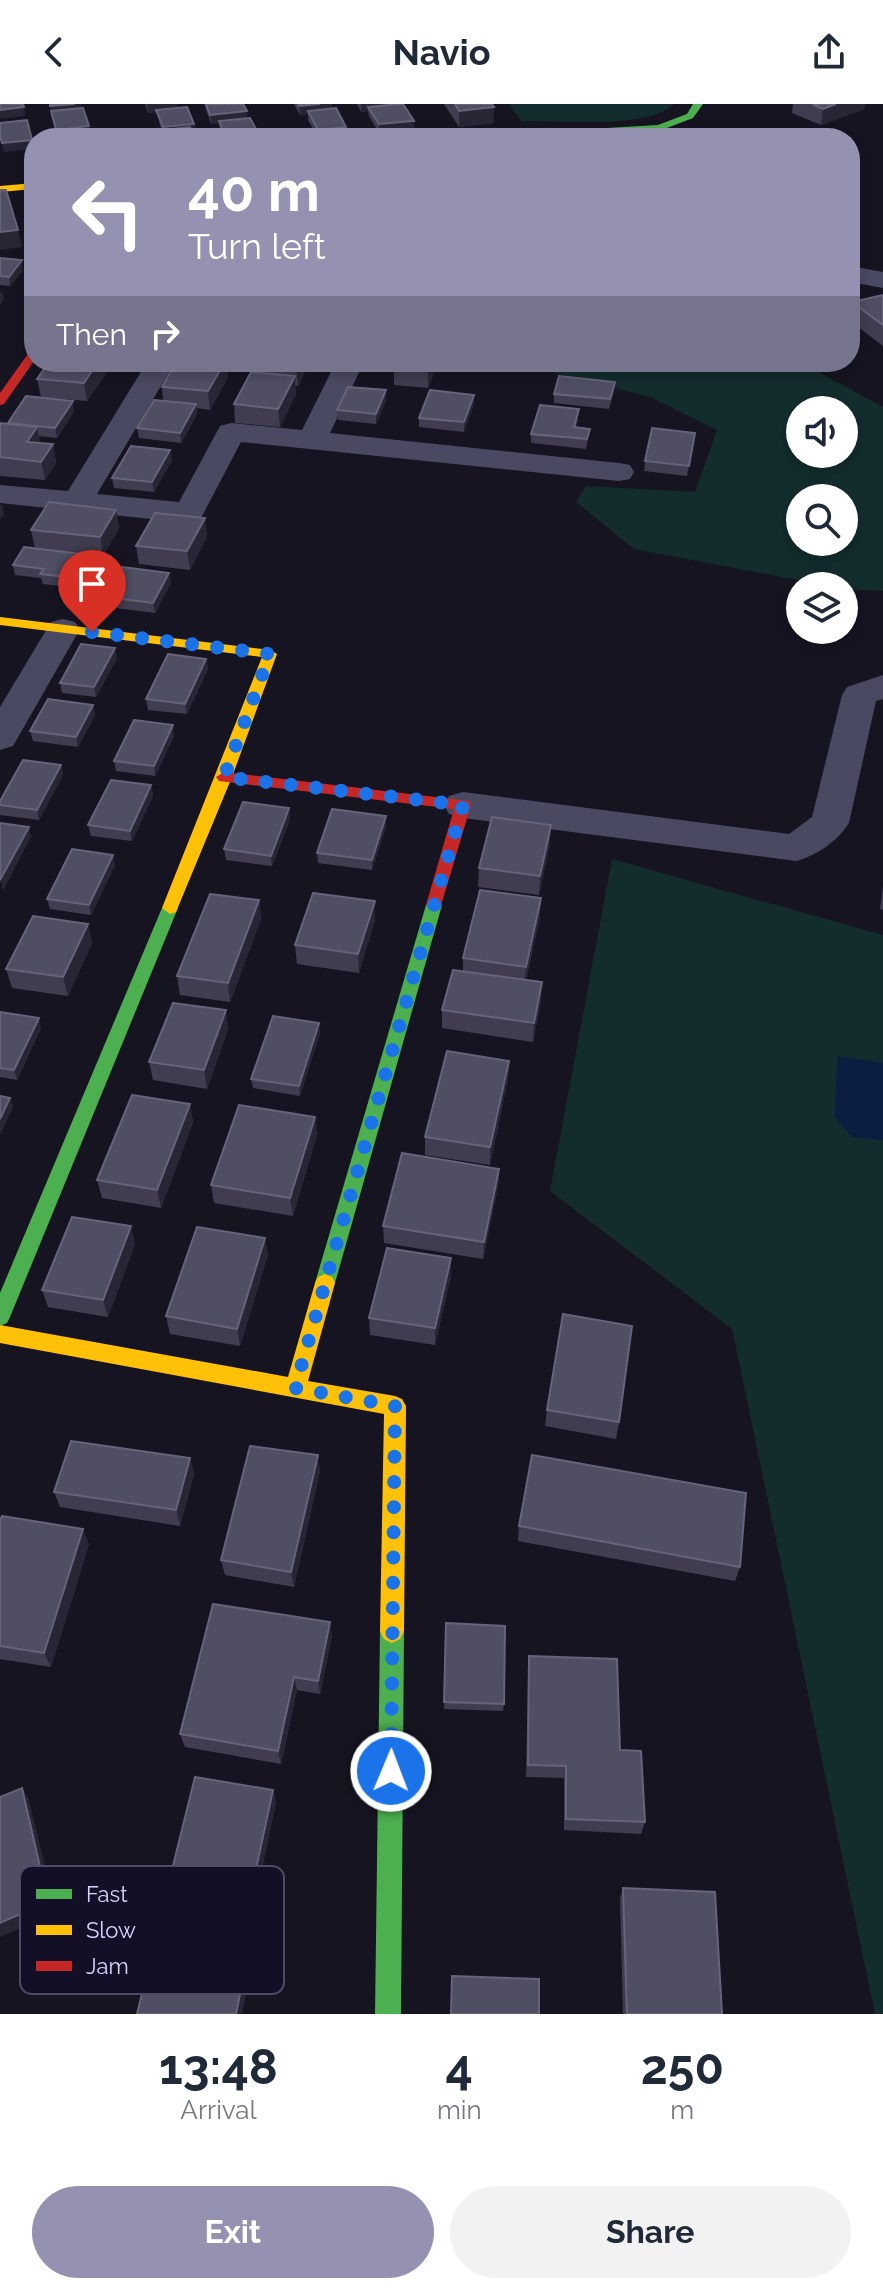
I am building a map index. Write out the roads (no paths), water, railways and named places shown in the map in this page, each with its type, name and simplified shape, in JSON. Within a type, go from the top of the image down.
[{"type":"street","points":[[659,128],[690,116],[698,104]]},
{"type":"street","points":[[0,189],[24,187]]},
{"type":"street","points":[[860,276],[883,280]]},
{"type":"street","points":[[0,401],[24,367]]},
{"type":"street","points":[[77,502],[155,372]]},
{"type":"street","points":[[312,440],[345,372]]},
{"type":"street","points":[[0,494],[189,513],[231,432],[619,472]]},
{"type":"street","points":[[0,621],[270,654],[224,777],[0,1317]]},
{"type":"street","points":[[0,738],[63,629]]},
{"type":"street","points":[[224,777],[796,848],[830,823],[860,695],[883,686]]},
{"type":"street","points":[[295,1388],[463,805]]},
{"type":"street","points":[[0,1334],[395,1406],[388,2014]]},
{"type":"water","points":[[838,1056],[883,1063],[883,1140],[852,1137],[834,1117]]}]
